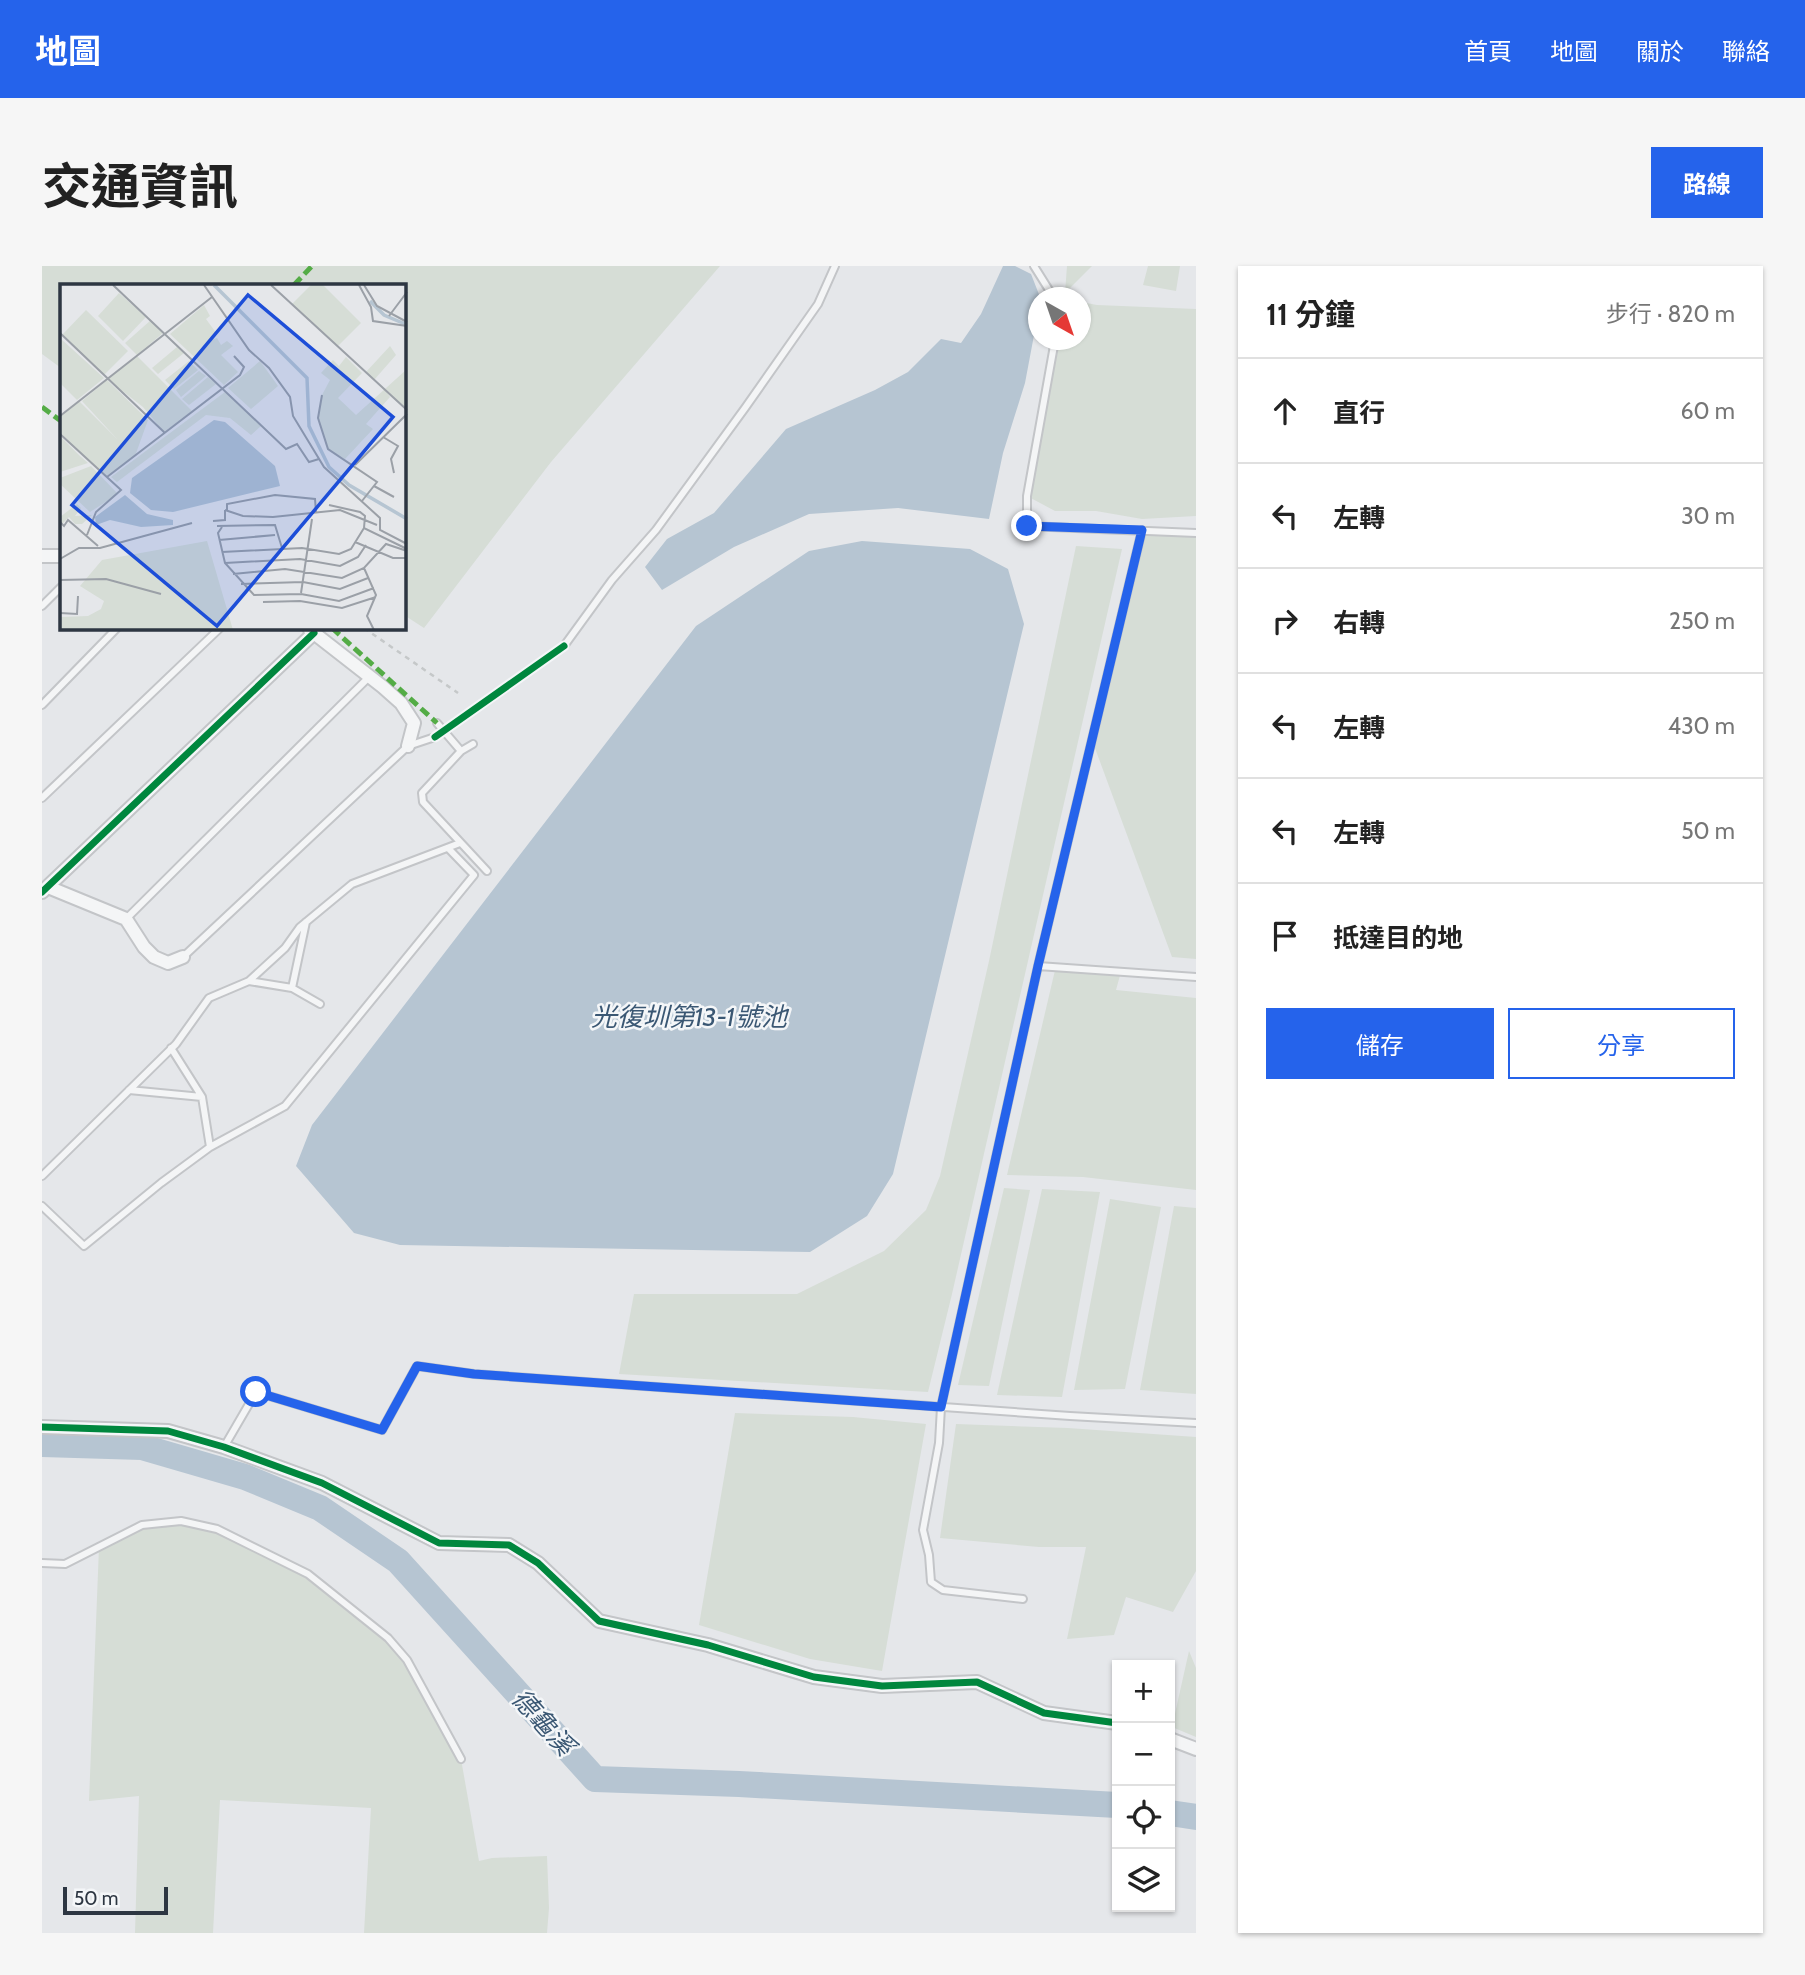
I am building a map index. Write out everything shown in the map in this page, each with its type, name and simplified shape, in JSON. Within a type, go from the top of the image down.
[{"type":"street","points":[[42,556],[60,556]]},
{"type":"street","points":[[183,957],[169,964],[154,957],[144,947],[126,919],[45,889],[311,631],[401,703],[414,723],[408,746]]},
{"type":"street","points":[[42,1427],[168,1431],[224,1447],[322,1483],[439,1543],[509,1545],[538,1563],[599,1621],[708,1645],[814,1678],[882,1686],[977,1682],[1044,1713],[1112,1722]]},
{"type":"street","points":[[1175,1741],[1196,1749]]},
{"type":"lane","points":[[564,646],[612,580],[656,530],[745,408],[818,304],[835,266]]},
{"type":"lane","points":[[1034,266],[1047,287]]},
{"type":"lane","points":[[1053,350],[1027,496],[1027,526],[1196,533]]},
{"type":"lane","points":[[1023,1599],[943,1590],[931,1582],[929,1555],[923,1530],[939,1443],[941,1407],[1038,966],[1142,530]]},
{"type":"lane","points":[[42,606],[60,588]]},
{"type":"lane","points":[[42,705],[115,630]]},
{"type":"lane","points":[[42,798],[218,630]]},
{"type":"lane","points":[[126,919],[369,677]]},
{"type":"lane","points":[[437,723],[461,751]]},
{"type":"lane","points":[[183,957],[408,746],[435,737]]},
{"type":"lane","points":[[472,744],[461,751],[422,793],[423,802],[487,871]]},
{"type":"lane","points":[[42,1176],[171,1048],[209,998],[249,981],[285,948],[307,920],[352,884],[460,843]]},
{"type":"lane","points":[[42,1206],[84,1246],[210,1147],[285,1105],[474,875],[448,848]]},
{"type":"lane","points":[[292,988],[307,920]]},
{"type":"lane","points":[[1038,966],[1196,976]]},
{"type":"lane","points":[[249,981],[292,988],[320,1004]]},
{"type":"lane","points":[[171,1048],[202,1097],[210,1147]]},
{"type":"lane","points":[[129,1090],[202,1097]]},
{"type":"lane","points":[[224,1447],[256,1392],[382,1430],[417,1366],[474,1374],[1196,1423]]},
{"type":"lane","points":[[42,1563],[65,1564],[142,1525],[181,1521],[217,1529],[308,1574],[387,1638],[407,1660],[461,1759]]},
{"type":"path","points":[[367,630],[458,693]]},
{"type":"shaded area","points":[[42,266],[720,266],[551,462],[424,628],[406,616],[406,284],[60,284],[60,367],[42,354]]},
{"type":"shaded area","points":[[1067,266],[1092,266],[1071,287],[1065,287]]},
{"type":"shaded area","points":[[1148,266],[1180,266],[1176,291],[1143,285]]},
{"type":"shaded area","points":[[1091,304],[1196,309],[1196,516],[1142,519],[1096,511],[1055,511],[1027,496],[1053,350],[1091,350]]},
{"type":"shaded area","points":[[1142,530],[1196,535],[1196,959],[1172,957],[1092,740]]},
{"type":"shaded area","points":[[1076,546],[1122,549],[928,1392],[619,1374],[634,1294],[797,1294],[884,1251],[926,1210],[940,1176],[989,961]]},
{"type":"shaded area","points":[[1056,966],[1122,968],[1116,990],[1196,998],[1196,1190],[1083,1177],[1007,1175]]},
{"type":"shaded area","points":[[1004,1188],[1030,1190],[989,1386],[958,1385]]},
{"type":"shaded area","points":[[1042,1189],[1100,1192],[1062,1397],[997,1395]]},
{"type":"shaded area","points":[[1110,1199],[1161,1207],[1125,1389],[1074,1390]]},
{"type":"shaded area","points":[[1174,1206],[1196,1208],[1196,1394],[1140,1390]]},
{"type":"shaded area","points":[[735,1413],[853,1417],[926,1424],[882,1671],[810,1659],[699,1625]]},
{"type":"shaded area","points":[[956,1424],[1196,1437],[1196,1571],[1173,1612],[1126,1597],[1114,1635],[1067,1639],[1086,1547],[1039,1547],[940,1538]]},
{"type":"shaded area","points":[[181,1521],[217,1529],[308,1574],[388,1638],[407,1660],[461,1759],[479,1861],[547,1856],[547,1933],[364,1933],[371,1808],[220,1800],[213,1933],[135,1933],[139,1796],[89,1801],[99,1547],[142,1525]]},
{"type":"shaded area","points":[[1189,1651],[1196,1668],[1196,1737],[1175,1728],[1175,1714]]},
{"type":"water","points":[[1003,266],[1015,266],[1031,274],[1036,287],[1028,287],[1028,350],[1031,350],[1025,383],[1003,453],[989,519],[898,508],[809,514],[734,547],[662,590],[645,567],[667,539],[714,513],[786,429],[875,390],[908,372],[941,339],[961,343],[981,314]]},
{"type":"water","name":"光復圳第13-1號池","points":[[862,541],[970,549],[1008,569],[1024,624],[893,1174],[867,1216],[810,1252],[400,1245],[354,1233],[296,1166],[312,1125],[696,626],[809,551]]},
{"type":"waterway","name":"德龜溪","points":[[42,1444],[142,1447],[245,1477],[320,1508],[398,1561],[595,1779],[739,1784],[1112,1805]]},
{"type":"waterway","name":"德龜溪","points":[[1175,1814],[1196,1817]]},
{"type":"marked path","points":[[295,284],[312,266]]},
{"type":"marked path","points":[[42,407],[60,420]]},
{"type":"marked path","points":[[334,630],[437,723]]},
{"type":"cycle path","points":[[42,892],[314,633]]},
{"type":"cycle path","points":[[435,737],[564,646]]},
{"type":"cycle path","points":[[42,1427],[168,1431],[224,1447],[322,1483],[439,1543],[509,1545],[538,1563],[599,1621],[708,1645],[814,1677],[882,1686],[977,1682],[1044,1713],[1112,1722]]},
{"type":"route","points":[[256,1392],[382,1430],[417,1366],[474,1374],[941,1407],[1038,966],[1142,530],[1027,526]]}]
